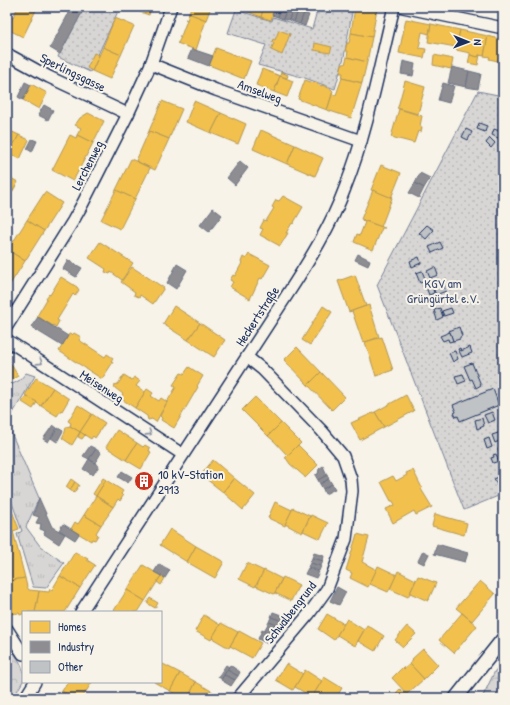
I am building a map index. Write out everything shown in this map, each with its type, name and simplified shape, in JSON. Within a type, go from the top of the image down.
[{"type":"street","name":"Lerchenweg","points":[[7,326],[73,221],[128,114],[151,64],[171,7]]},
{"type":"street","name":"Heckertstraße","points":[[82,611],[182,454],[308,262],[328,227],[345,189],[361,141],[394,7]]},
{"type":"street","points":[[403,7],[503,28]]},
{"type":"street","name":"Sperlingsgasse","points":[[7,54],[49,77],[128,114]]},
{"type":"street","name":"Amselweg","points":[[151,64],[223,92],[361,141]]},
{"type":"street","name":"Meisenweg","points":[[7,340],[182,454]]},
{"type":"street","name":"Schwalbengrund","points":[[238,698],[309,614],[326,589],[346,539],[352,491],[351,479],[342,456],[322,431],[262,369],[247,357]]},
{"type":"street","points":[[7,630],[22,652]]},
{"type":"street","points":[[456,698],[503,639]]},
{"type":"street","points":[[25,698],[34,683]]},
{"type":"green space","points":[[79,7],[120,7],[90,72],[58,57]]},
{"type":"green space","points":[[318,7],[353,7],[344,57],[335,89],[305,78],[258,65],[266,45],[228,33],[236,10],[272,21],[273,17],[312,29]]},
{"type":"green space","name":"KGV am Grüngürtel e.V.","points":[[478,91],[503,96],[503,494],[464,510],[377,285]]},
{"type":"green space","points":[[26,373],[35,376],[7,423],[7,387],[20,380]]},
{"type":"green space","points":[[7,423],[39,498],[26,527],[40,546],[64,563],[46,588],[33,587],[17,534],[22,531],[7,489]]},
{"type":"green space","points":[[7,643],[22,666],[22,683],[17,692],[19,698],[7,698]]},
{"type":"green space","points":[[503,661],[503,698],[482,698],[495,671]]},
{"type":"building: Homes","points":[[18,7],[37,8],[23,37],[7,29]]},
{"type":"building: Homes","points":[[126,7],[151,7],[149,15]]},
{"type":"building: Homes","points":[[191,7],[211,7],[206,20],[188,13]]},
{"type":"building: Homes","points":[[236,7],[253,7],[251,13]]},
{"type":"building: Homes","points":[[253,7],[264,7],[261,17],[251,13]]},
{"type":"building: Homes","points":[[264,7],[275,7],[271,20],[261,17]]},
{"type":"building: Homes","points":[[355,7],[377,8],[372,37],[351,33]]},
{"type":"building: Homes","points":[[188,13],[206,20],[196,50],[177,43],[181,37],[179,36],[181,36],[189,14]]},
{"type":"building: Homes","points":[[115,18],[134,26],[121,55],[103,47]]},
{"type":"building: Homes","points":[[406,19],[431,24],[429,34],[422,32],[419,48],[426,49],[424,58],[399,53]]},
{"type":"building: Homes","points":[[431,24],[460,30],[456,47],[428,42]]},
{"type":"building: Homes","points":[[279,30],[290,34],[282,55],[271,50],[274,43],[272,42],[273,39],[275,40]]},
{"type":"building: Homes","points":[[460,30],[488,36],[484,56],[479,55],[478,57],[470,55],[470,53],[456,50]]},
{"type":"building: Homes","points":[[351,33],[372,37],[367,62],[347,57],[348,51],[345,51],[347,43],[349,43]]},
{"type":"building: Homes","points":[[488,36],[503,40],[503,60],[498,59],[498,61],[484,56]]},
{"type":"building: Homes","points":[[315,43],[332,47],[330,53],[314,50]]},
{"type":"building: Homes","points":[[103,47],[121,55],[110,79],[92,71]]},
{"type":"building: Homes","points":[[216,48],[251,61],[244,79],[209,65]]},
{"type":"building: Homes","points":[[94,53],[99,55],[92,71],[87,68]]},
{"type":"building: Homes","points":[[434,55],[453,59],[451,69],[433,65]]},
{"type":"building: Homes","points":[[470,55],[478,57],[480,55],[478,65],[468,63]]},
{"type":"building: Homes","points":[[347,57],[367,62],[362,83],[342,78],[343,73],[340,73],[342,64],[345,64]]},
{"type":"building: Homes","points":[[262,69],[280,76],[274,92],[256,85]]},
{"type":"building: Homes","points":[[501,71],[503,71],[503,83],[499,82]]},
{"type":"building: Homes","points":[[281,72],[288,75],[287,78],[280,76]]},
{"type":"building: Homes","points":[[280,76],[293,81],[287,97],[274,92]]},
{"type":"building: Homes","points":[[342,78],[362,83],[351,118],[327,110],[332,94],[336,95]]},
{"type":"building: Homes","points":[[305,80],[318,83],[317,84],[333,91],[327,110],[298,99]]},
{"type":"building: Homes","points":[[405,81],[425,87],[418,114],[397,108]]},
{"type":"building: Homes","points":[[31,84],[47,93],[39,109],[23,100]]},
{"type":"building: Homes","points":[[162,101],[182,109],[169,139],[149,131]]},
{"type":"building: Homes","points":[[194,101],[221,113],[211,133],[186,122]]},
{"type":"building: Homes","points":[[399,109],[422,116],[420,126],[422,127],[421,132],[418,131],[414,143],[391,137]]},
{"type":"building: Homes","points":[[88,113],[104,121],[93,143],[77,135],[81,128],[75,125],[80,118]]},
{"type":"building: Homes","points":[[221,113],[246,124],[238,144],[211,133]]},
{"type":"building: Homes","points":[[8,130],[19,135],[9,153],[7,152]]},
{"type":"building: Homes","points":[[261,130],[295,145],[287,164],[253,149]]},
{"type":"building: Homes","points":[[149,131],[169,139],[155,170],[136,161]]},
{"type":"building: Homes","points":[[19,135],[29,140],[20,159],[9,153]]},
{"type":"building: Homes","points":[[70,135],[76,138],[77,135],[93,143],[73,181],[52,170]]},
{"type":"building: Homes","points":[[295,145],[323,158],[315,176],[287,164]]},
{"type":"building: Homes","points":[[131,159],[150,168],[135,199],[116,190]]},
{"type":"building: Homes","points":[[381,165],[401,173],[391,198],[371,190]]},
{"type":"building: Homes","points":[[7,176],[18,182],[7,201]]},
{"type":"building: Homes","points":[[116,190],[135,199],[120,229],[101,220]]},
{"type":"building: Homes","points":[[373,190],[392,198],[381,227],[361,219]]},
{"type":"building: Homes","points":[[45,192],[62,203],[44,231],[27,220]]},
{"type":"building: Homes","points":[[283,196],[303,207],[286,233],[288,233],[280,246],[260,235],[263,229],[260,228],[264,220],[266,221],[274,208],[272,207],[276,200],[279,201]]},
{"type":"building: Homes","points":[[27,220],[44,231],[25,261],[8,250]]},
{"type":"building: Homes","points":[[362,220],[385,228],[382,228],[373,250],[354,242],[357,234],[360,235],[365,222]]},
{"type":"building: Homes","points":[[100,242],[133,263],[122,280],[111,272],[110,274],[105,272],[106,269],[89,258]]},
{"type":"building: Homes","points":[[8,250],[25,261],[7,289],[7,252]]},
{"type":"building: Homes","points":[[249,254],[270,265],[262,279],[260,278],[250,299],[230,287],[233,282],[230,280],[233,275],[235,276],[242,263],[243,257],[246,259]]},
{"type":"building: Homes","points":[[132,267],[164,288],[153,304],[140,295],[139,297],[134,295],[135,292],[121,282]]},
{"type":"building: Homes","points":[[355,275],[366,306],[349,312],[338,281]]},
{"type":"building: Homes","points":[[61,277],[77,287],[79,290],[75,296],[73,294],[57,320],[59,321],[56,327],[37,316],[47,299],[46,298],[49,294],[50,295]]},
{"type":"building: Homes","points":[[369,305],[379,337],[363,343],[352,311]]},
{"type":"building: Homes","points":[[174,306],[200,323],[188,340],[163,324]]},
{"type":"building: Homes","points":[[323,306],[332,312],[310,345],[302,340]]},
{"type":"building: Homes","points":[[200,323],[225,340],[214,357],[188,340]]},
{"type":"building: Homes","points":[[74,333],[81,337],[79,340],[105,357],[107,354],[113,358],[111,361],[113,362],[102,379],[59,351],[69,334],[72,335]]},
{"type":"building: Homes","points":[[382,337],[393,370],[376,376],[365,342]]},
{"type":"building: Homes","points":[[297,347],[321,372],[308,385],[284,360]]},
{"type":"building: Homes","points":[[8,359],[18,376],[7,382],[7,360]]},
{"type":"building: Homes","points":[[189,367],[203,376],[174,428],[161,420],[162,418],[160,416],[176,387],[173,385],[181,373],[184,374]]},
{"type":"building: Homes","points":[[321,372],[345,397],[332,410],[308,385]]},
{"type":"building: Homes","points":[[124,375],[132,380],[134,377],[140,381],[136,386],[145,392],[135,408],[120,398],[123,394],[115,388],[114,385],[118,384]]},
{"type":"building: Homes","points":[[36,378],[53,388],[41,406],[25,395]]},
{"type":"building: Homes","points":[[53,388],[69,399],[62,411],[61,410],[57,416],[41,406]]},
{"type":"building: Homes","points":[[147,389],[153,393],[151,396],[159,401],[161,398],[167,402],[156,422],[152,419],[148,420],[147,416],[135,408]]},
{"type":"building: Homes","points":[[406,395],[414,411],[384,427],[375,412]]},
{"type":"building: Homes","points":[[26,396],[37,402],[33,409],[22,402]]},
{"type":"building: Homes","points":[[255,397],[281,423],[268,436],[242,410]]},
{"type":"building: Homes","points":[[78,405],[92,414],[80,432],[70,426],[71,423],[68,421]]},
{"type":"building: Homes","points":[[375,412],[384,427],[360,440],[351,423]]},
{"type":"building: Homes","points":[[92,414],[105,423],[95,438],[93,436],[91,439],[80,432]]},
{"type":"building: Homes","points":[[281,423],[301,443],[288,456],[268,436]]},
{"type":"building: Homes","points":[[70,426],[80,432],[72,445],[62,438],[66,427]]},
{"type":"building: Homes","points":[[117,430],[137,443],[126,460],[106,447]]},
{"type":"building: Homes","points":[[80,432],[85,435],[82,439],[78,437]]},
{"type":"building: Homes","points":[[137,443],[143,447],[145,445],[150,448],[149,451],[151,452],[141,469],[126,460]]},
{"type":"building: Homes","points":[[298,445],[318,465],[305,478],[285,458]]},
{"type":"building: Homes","points":[[213,460],[234,478],[223,492],[201,475]]},
{"type":"building: Homes","points":[[413,470],[422,488],[421,489],[432,507],[416,515],[414,511],[393,523],[386,509],[395,505],[393,501],[391,501],[381,482],[393,476],[396,481],[407,475],[406,473]]},
{"type":"building: Homes","points":[[103,478],[106,480],[96,496],[93,494]]},
{"type":"building: Homes","points":[[234,478],[255,495],[243,510],[223,492]]},
{"type":"building: Homes","points":[[71,479],[75,482],[70,490],[66,487]]},
{"type":"building: Homes","points":[[106,480],[123,491],[121,494],[123,496],[120,501],[118,499],[113,507],[96,496]]},
{"type":"building: Homes","points":[[75,482],[79,485],[74,493],[70,490]]},
{"type":"building: Homes","points":[[96,496],[113,507],[101,525],[84,515]]},
{"type":"building: Homes","points":[[7,498],[19,529],[7,533]]},
{"type":"building: Homes","points":[[275,502],[292,510],[285,526],[268,518]]},
{"type":"building: Homes","points":[[293,508],[310,516],[302,533],[285,524]]},
{"type":"building: Homes","points":[[435,514],[467,523],[464,535],[432,526]]},
{"type":"building: Homes","points":[[84,515],[101,525],[96,533],[98,535],[95,540],[92,539],[91,541],[71,529],[75,522],[78,524]]},
{"type":"building: Homes","points":[[311,515],[328,523],[320,539],[303,531]]},
{"type":"building: Homes","points":[[170,529],[196,546],[187,562],[160,545]]},
{"type":"building: Homes","points":[[13,531],[25,578],[7,581],[7,533]]},
{"type":"building: Homes","points":[[357,534],[369,537],[362,562],[377,570],[368,587],[350,578],[352,573],[346,570]]},
{"type":"building: Homes","points":[[196,546],[224,562],[215,578],[187,562]]},
{"type":"building: Homes","points":[[75,552],[88,559],[87,560],[95,565],[80,588],[60,576]]},
{"type":"building: Homes","points":[[247,563],[264,571],[255,587],[239,579]]},
{"type":"building: Homes","points":[[143,565],[161,576],[145,601],[127,590]]},
{"type":"building: Homes","points":[[378,566],[397,575],[388,592],[370,584]]},
{"type":"building: Homes","points":[[264,570],[282,579],[274,594],[256,586]]},
{"type":"building: Homes","points":[[398,571],[416,580],[408,597],[390,589]]},
{"type":"building: Homes","points":[[60,576],[80,588],[66,611],[35,611],[39,591],[49,592],[50,589],[52,590]]},
{"type":"building: Homes","points":[[161,576],[165,578],[161,585],[157,582]]},
{"type":"building: Homes","points":[[418,576],[436,583],[428,601],[410,593]]},
{"type":"building: Homes","points":[[283,577],[299,585],[291,601],[275,593]]},
{"type":"building: Homes","points":[[25,578],[29,590],[39,591],[35,611],[22,611],[22,614],[20,615],[19,613],[9,614],[7,603],[7,581]]},
{"type":"building: Homes","points":[[480,581],[495,594],[472,621],[456,608]]},
{"type":"building: Homes","points":[[127,590],[145,601],[139,611],[114,611]]},
{"type":"building: Homes","points":[[150,598],[158,603],[155,608],[147,603]]},
{"type":"building: Homes","points":[[462,613],[477,626],[454,653],[439,640]]},
{"type":"building: Homes","points":[[327,614],[344,624],[334,640],[318,629]]},
{"type":"building: Homes","points":[[204,615],[220,625],[211,640],[195,631]]},
{"type":"building: Homes","points":[[347,619],[364,630],[355,646],[337,635]]},
{"type":"building: Homes","points":[[221,623],[238,632],[229,648],[212,638]]},
{"type":"building: Homes","points":[[367,625],[384,636],[375,651],[358,641]]},
{"type":"building: Homes","points":[[407,626],[416,634],[403,647],[395,640]]},
{"type":"building: Homes","points":[[239,631],[261,643],[252,658],[230,646]]},
{"type":"building: Homes","points":[[423,649],[438,665],[424,679],[410,664],[413,660],[412,659]]},
{"type":"building: Homes","points":[[163,664],[180,673],[170,691],[156,683],[162,683]]},
{"type":"building: Homes","points":[[286,664],[303,674],[293,690],[276,680]]},
{"type":"building: Homes","points":[[410,664],[424,679],[407,694],[392,678],[403,667],[404,669]]},
{"type":"building: Homes","points":[[305,670],[322,681],[312,697],[295,687]]},
{"type":"building: Homes","points":[[180,673],[196,682],[188,698],[182,698],[170,691]]},
{"type":"building: Homes","points":[[324,677],[342,688],[336,698],[322,698],[314,694]]},
{"type":"building: Homes","points":[[196,682],[213,692],[210,698],[188,698]]},
{"type":"building: Homes","points":[[67,683],[91,683],[82,698],[73,698],[62,691]]},
{"type":"building: Homes","points":[[400,689],[410,698],[401,698],[396,693]]},
{"type":"building: Homes","points":[[62,691],[73,698],[59,698]]},
{"type":"building: Industry","points":[[72,7],[85,7],[60,54],[50,48]]},
{"type":"building: Industry","points":[[275,7],[281,7],[278,17],[272,15]]},
{"type":"building: Industry","points":[[281,7],[287,8],[283,19],[278,17]]},
{"type":"building: Industry","points":[[287,8],[292,10],[289,20],[283,19]]},
{"type":"building: Industry","points":[[292,10],[298,11],[294,22],[289,20]]},
{"type":"building: Industry","points":[[298,11],[304,13],[300,24],[294,22]]},
{"type":"building: Industry","points":[[304,13],[309,15],[305,26],[300,24]]},
{"type":"building: Industry","points":[[192,49],[213,56],[209,66],[188,58]]},
{"type":"building: Industry","points":[[403,61],[415,64],[413,76],[401,74]]},
{"type":"building: Industry","points":[[452,67],[469,71],[466,87],[448,83]]},
{"type":"building: Industry","points":[[469,71],[481,74],[478,89],[466,87]]},
{"type":"building: Industry","points":[[25,82],[31,85],[23,100],[18,97]]},
{"type":"building: Industry","points":[[443,83],[454,86],[449,103],[438,100]]},
{"type":"building: Industry","points":[[44,105],[53,110],[48,120],[38,115]]},
{"type":"building: Industry","points":[[32,139],[37,141],[32,152],[27,149]]},
{"type":"building: Industry","points":[[240,161],[248,168],[235,185],[227,178]]},
{"type":"building: Industry","points":[[420,173],[430,178],[424,188],[415,183]]},
{"type":"building: Industry","points":[[415,183],[424,188],[419,198],[409,193]]},
{"type":"building: Industry","points":[[213,208],[222,215],[209,232],[200,225]]},
{"type":"building: Industry","points":[[358,254],[370,260],[368,266],[355,260]]},
{"type":"building: Industry","points":[[68,260],[82,268],[76,277],[63,269]]},
{"type":"building: Industry","points":[[177,264],[187,270],[176,289],[167,283]]},
{"type":"building: Industry","points":[[38,317],[68,336],[62,346],[31,327]]},
{"type":"building: Industry","points":[[53,425],[57,428],[48,442],[43,439]]},
{"type":"building: Industry","points":[[58,428],[63,431],[57,442],[51,438]]},
{"type":"building: Industry","points":[[90,446],[96,449],[89,459],[83,456]]},
{"type":"building: Industry","points":[[96,449],[101,453],[95,463],[89,459]]},
{"type":"building: Industry","points":[[89,459],[99,466],[93,475],[83,469]]},
{"type":"building: Industry","points":[[323,466],[327,475],[318,480],[315,475],[318,474],[319,469]]},
{"type":"building: Industry","points":[[122,471],[132,477],[128,483],[118,477]]},
{"type":"building: Industry","points":[[327,475],[329,479],[320,484],[318,480]]},
{"type":"building: Industry","points":[[329,479],[332,484],[323,489],[320,484]]},
{"type":"building: Industry","points":[[332,484],[335,489],[325,494],[323,489]]},
{"type":"building: Industry","points":[[39,498],[52,527],[65,534],[59,544],[44,534],[45,531],[40,529],[41,524],[36,523],[39,517],[33,515]]},
{"type":"building: Industry","points":[[63,524],[79,534],[75,540],[59,530]]},
{"type":"building: Industry","points":[[437,544],[468,553],[465,562],[434,554]]},
{"type":"building: Industry","points":[[423,551],[429,554],[424,564],[418,561]]},
{"type":"building: Industry","points":[[314,553],[324,556],[323,561],[312,558]]},
{"type":"building: Industry","points":[[312,558],[323,561],[321,566],[310,563]]},
{"type":"building: Industry","points":[[310,563],[321,566],[319,571],[308,567]]},
{"type":"building: Industry","points":[[159,564],[170,570],[165,578],[154,572]]},
{"type":"building: Industry","points":[[308,568],[319,572],[316,578],[305,574]]},
{"type":"building: Industry","points":[[337,587],[346,592],[339,605],[330,601]]},
{"type":"building: Industry","points":[[273,612],[284,616],[282,621],[271,617]]},
{"type":"building: Industry","points":[[271,617],[282,621],[279,626],[269,622]]},
{"type":"building: Industry","points":[[269,622],[279,626],[275,636],[264,631]]},
{"type":"building: Industry","points":[[262,630],[272,635],[268,644],[258,639]]},
{"type":"building: Industry","points":[[226,665],[229,667],[222,679],[218,677]]},
{"type":"building: Industry","points":[[230,665],[240,672],[238,676],[227,670]]},
{"type":"building: Industry","points":[[227,670],[238,676],[235,680],[224,675]]},
{"type":"building: Industry","points":[[224,675],[235,680],[231,686],[221,680]]},
{"type":"building: Other","points":[[479,123],[487,126],[485,132],[477,129]]},
{"type":"building: Other","points":[[466,129],[472,132],[468,140],[462,137]]},
{"type":"building: Other","points":[[494,129],[502,132],[500,139],[492,135]]},
{"type":"building: Other","points":[[490,138],[495,143],[491,148],[486,143]]},
{"type":"building: Other","points":[[427,225],[434,230],[426,239],[419,233]]},
{"type":"building: Other","points":[[440,242],[443,248],[432,253],[429,247]]},
{"type":"building: Other","points":[[419,257],[421,263],[412,267],[410,261]]},
{"type":"building: Other","points":[[435,267],[438,275],[430,278],[427,271]]},
{"type":"building: Other","points":[[422,271],[426,281],[420,283],[416,273]]},
{"type":"building: Other","points":[[443,284],[446,291],[436,295],[433,288]]},
{"type":"building: Other","points":[[432,285],[434,293],[429,295],[426,287]]},
{"type":"building: Other","points":[[440,308],[443,317],[437,320],[434,310]]},
{"type":"building: Other","points":[[451,308],[453,313],[444,316],[442,311]]},
{"type":"building: Other","points":[[459,327],[462,336],[460,339],[453,341],[449,331]]},
{"type":"building: Other","points":[[450,332],[453,341],[449,342],[448,339],[443,341],[440,336]]},
{"type":"building: Other","points":[[470,347],[472,353],[462,357],[458,349],[460,348],[461,351]]},
{"type":"building: Other","points":[[455,351],[458,359],[453,362],[449,353]]},
{"type":"building: Other","points":[[472,363],[481,385],[476,388],[472,379],[470,380],[464,366]]},
{"type":"building: Other","points":[[463,374],[466,381],[458,384],[455,376]]},
{"type":"building: Other","points":[[493,389],[499,405],[460,421],[458,416],[456,417],[454,413],[456,412],[453,405]]},
{"type":"building: Other","points":[[492,412],[495,420],[488,423],[484,415]]},
{"type":"building: Other","points":[[482,418],[484,426],[477,429],[475,420]]},
{"type":"building: Other","points":[[501,432],[503,439],[495,443],[492,435]]},
{"type":"building: Other","points":[[489,438],[492,447],[487,449],[484,440]]},
{"type":"building: Other","points":[[503,447],[503,454],[501,455],[498,449]]},
{"type":"building: Other","points":[[496,454],[499,461],[493,463],[491,458]]},
{"type":"building: Other","points":[[503,475],[503,485],[498,487],[494,479]]},
{"type":"place","name":"10 kV-Station 2913","points":[[144,481]]}]
